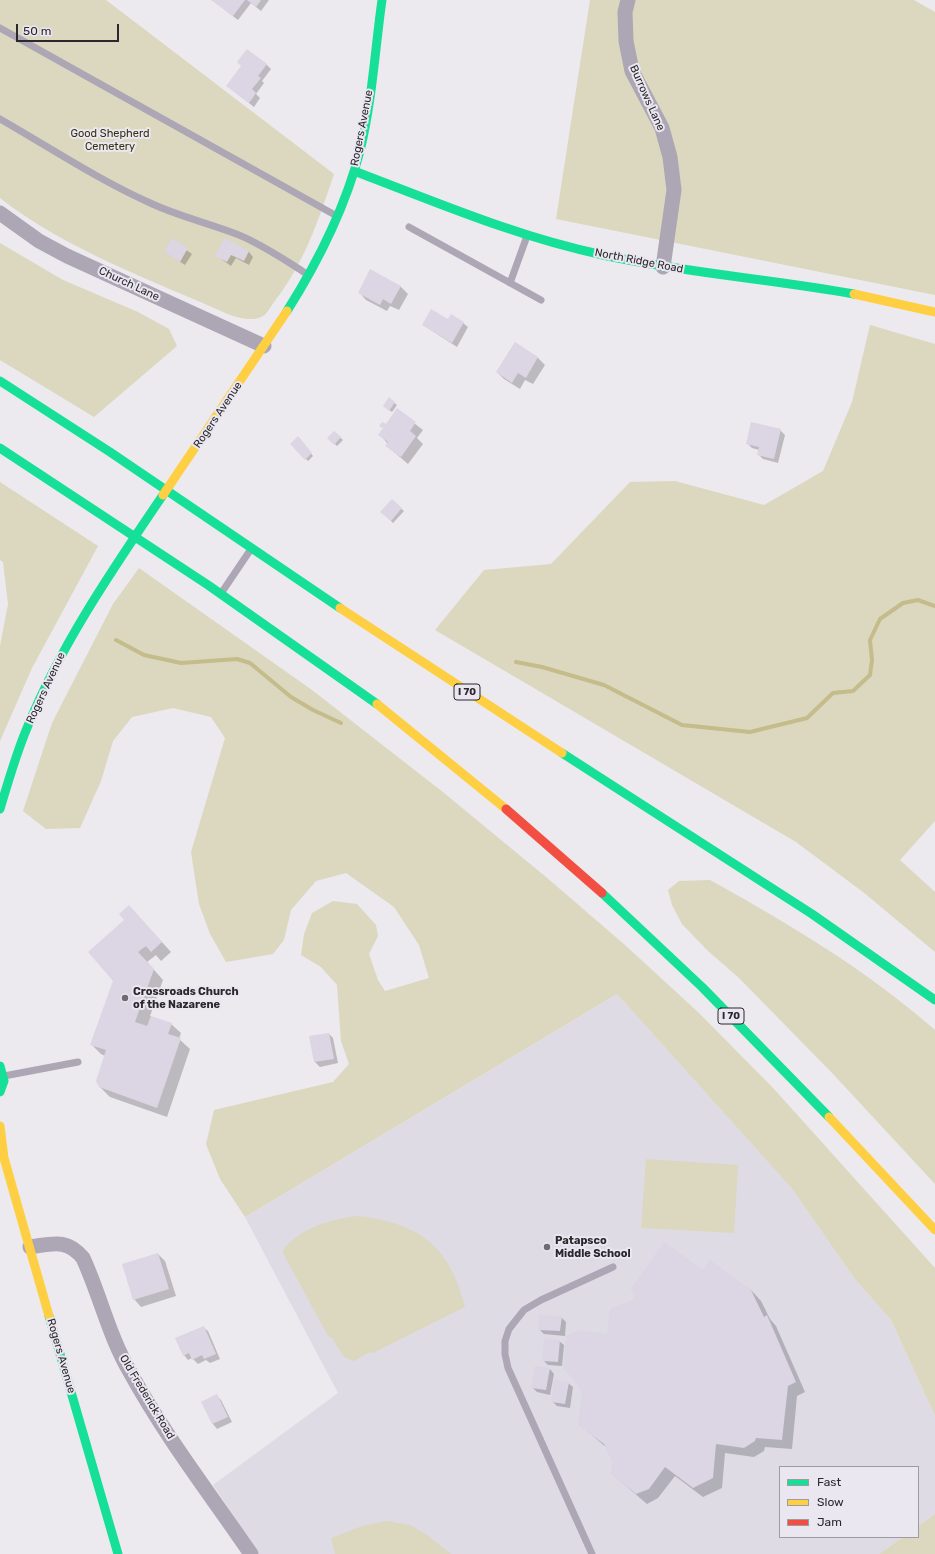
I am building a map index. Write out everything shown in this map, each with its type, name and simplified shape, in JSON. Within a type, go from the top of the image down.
[{"type":"main road","name":"Rogers Avenue","points":[[0,809],[13,765],[33,713],[53,670],[111,572],[264,346],[309,275],[337,216],[354,171],[365,118],[382,0]]},
{"type":"main road","name":"North Ridge Road","points":[[354,171],[528,234],[601,254],[664,267],[785,283],[902,304],[935,312]]},
{"type":"main road","name":"I 70","points":[[0,381],[88,437],[442,676],[819,918],[935,1000]]},
{"type":"main road","name":"I 70","points":[[0,448],[221,594],[403,724],[518,818],[618,907],[771,1056],[854,1142],[935,1230]]},
{"type":"main road","points":[[0,1066],[4,1076],[0,1092]]},
{"type":"main road","name":"Rogers Avenue","points":[[0,1126],[2,1155],[30,1247],[118,1554]]},
{"type":"main road","points":[[854,1142],[935,1218]]},
{"type":"street","name":"Burrows Lane","points":[[628,0],[626,12],[626,41],[632,71],[662,128],[670,157],[674,190],[664,267]]},
{"type":"street","name":"Church Lane","points":[[0,213],[39,241],[67,256],[264,346]]},
{"type":"street","name":"Old Frederick Road","points":[[30,1247],[66,1244],[75,1248],[83,1258],[117,1348],[130,1372],[168,1433],[251,1554]]},
{"type":"lane","points":[[0,28],[337,216]]},
{"type":"lane","points":[[0,119],[146,202],[180,216],[238,235],[257,244],[309,275]]},
{"type":"lane","points":[[409,227],[542,300]]},
{"type":"lane","points":[[510,283],[528,234]]},
{"type":"lane","points":[[221,594],[252,548]]},
{"type":"lane","points":[[4,1076],[78,1062]]},
{"type":"lane","points":[[592,1554],[508,1368],[505,1341],[510,1329],[524,1310],[541,1300],[613,1267]]},
{"type":"shaded area","name":"Patapsco Middle School","points":[[617,994],[793,1190],[854,1278],[891,1320],[935,1416],[935,1514],[919,1525],[919,1466],[779,1466],[779,1538],[902,1538],[879,1554],[259,1554],[213,1485],[338,1393],[245,1217]]},
{"type":"green space","name":"Good Shepherd Cemetery","points":[[0,0],[106,0],[334,174],[310,241],[285,287],[264,315],[259,318],[250,319],[230,315],[141,277],[54,234],[26,217],[0,198]]},
{"type":"green space","points":[[590,0],[914,0],[935,12],[935,295],[556,219]]},
{"type":"green space","points":[[0,243],[63,280],[138,312],[169,329],[177,346],[94,417],[0,360]]},
{"type":"green space","points":[[870,325],[935,344],[935,821],[900,860],[935,892],[935,952],[863,892],[796,842],[435,630],[484,570],[551,564],[630,482],[675,481],[764,505],[823,471],[852,402]]},
{"type":"green space","points":[[0,482],[98,546],[32,668],[0,741],[0,646],[8,604],[3,562],[0,560]]},
{"type":"green space","points":[[139,568],[312,690],[444,793],[546,877],[625,945],[699,1013],[774,1089],[935,1268],[935,1416],[891,1320],[854,1278],[793,1190],[617,994],[245,1217],[220,1179],[206,1144],[214,1110],[333,1082],[349,1064],[341,1041],[337,985],[321,967],[301,955],[304,934],[312,913],[333,901],[357,904],[376,925],[378,936],[369,954],[378,980],[385,991],[429,978],[419,945],[394,907],[346,873],[316,881],[291,910],[284,940],[273,954],[226,962],[210,934],[199,904],[191,852],[225,738],[211,717],[173,708],[132,717],[113,741],[101,781],[80,828],[46,829],[23,811],[52,723],[113,604]]},
{"type":"green space","points":[[710,880],[827,949],[882,987],[935,1030],[935,1184],[834,1075],[739,978],[707,950],[682,924],[672,905],[668,890],[679,881]]},
{"type":"green space","points":[[646,1159],[738,1165],[734,1233],[641,1228]]},
{"type":"green space","points":[[356,1216],[378,1219],[397,1224],[428,1240],[450,1267],[459,1286],[465,1307],[354,1361],[344,1357],[332,1338],[328,1336],[282,1251],[298,1236],[315,1226]]},
{"type":"green space","points":[[935,1514],[935,1554],[879,1554],[902,1538],[919,1538],[919,1525]]},
{"type":"green space","points":[[388,1521],[410,1525],[427,1535],[451,1554],[335,1554],[331,1538],[365,1525]]},
{"type":"building","points":[[211,0],[245,0],[233,16]]},
{"type":"building","points":[[247,0],[261,0],[256,7]]},
{"type":"building","points":[[247,49],[267,64],[258,76],[261,78],[252,89],[256,93],[249,103],[226,86],[241,66],[237,62]]},
{"type":"building","points":[[172,238],[188,248],[180,262],[164,252]]},
{"type":"building","points":[[225,238],[249,251],[244,261],[231,255],[227,262],[215,256]]},
{"type":"building","points":[[370,269],[401,286],[391,304],[383,299],[380,305],[358,293]]},
{"type":"building","points":[[431,309],[448,319],[451,314],[464,322],[452,343],[422,325]]},
{"type":"building","points":[[515,342],[538,357],[526,378],[518,373],[512,383],[496,372]]},
{"type":"building","points":[[389,397],[395,402],[389,411],[383,406]]},
{"type":"building","points":[[397,408],[416,422],[410,431],[416,436],[401,457],[385,446],[388,442],[378,435],[383,428],[379,426],[382,422],[386,424]]},
{"type":"building","points":[[751,422],[781,429],[774,459],[757,455],[759,447],[746,444]]},
{"type":"building","points":[[334,431],[341,437],[334,445],[327,438]]},
{"type":"building","points":[[298,436],[312,453],[305,460],[290,444]]},
{"type":"building","points":[[392,499],[402,508],[391,521],[380,512]]},
{"type":"building","name":"Crossroads Church of the Nazarene","points":[[129,905],[162,942],[151,952],[146,946],[138,952],[154,969],[135,1022],[147,1026],[151,1016],[172,1023],[168,1034],[181,1038],[157,1108],[99,1087],[96,1081],[106,1050],[90,1045],[113,981],[88,952],[124,920],[119,914]]},
{"type":"building","points":[[329,1033],[334,1059],[314,1062],[309,1036]]},
{"type":"building","points":[[664,1242],[703,1270],[710,1260],[751,1290],[764,1317],[767,1315],[796,1382],[788,1386],[782,1440],[756,1438],[755,1441],[744,1448],[716,1444],[713,1478],[693,1488],[665,1467],[649,1489],[636,1494],[611,1474],[612,1461],[604,1444],[578,1425],[582,1393],[572,1377],[563,1369],[566,1336],[578,1330],[607,1334],[610,1309],[635,1299],[631,1289]]},
{"type":"building","points":[[158,1253],[169,1289],[133,1300],[122,1264]]},
{"type":"building","points":[[539,1315],[562,1316],[560,1331],[538,1330]]},
{"type":"building","points":[[204,1326],[216,1354],[204,1359],[202,1355],[192,1360],[189,1353],[183,1356],[175,1338]]},
{"type":"building","points":[[544,1338],[560,1340],[558,1362],[542,1361]]},
{"type":"building","points":[[535,1366],[550,1368],[546,1390],[531,1388]]},
{"type":"building","points":[[554,1379],[569,1382],[565,1404],[551,1402]]},
{"type":"building","points":[[217,1394],[228,1417],[212,1424],[201,1402]]},
{"type":"waterway","points":[[516,662],[542,667],[604,685],[682,725],[750,732],[807,718],[833,693],[853,691],[870,675],[872,660],[870,640],[880,619],[903,603],[918,600],[935,606]]},
{"type":"waterway","points":[[116,640],[144,655],[181,663],[237,659],[250,663],[291,697],[313,710],[341,723]]},
{"type":"traffic: fast","points":[[287,311],[330,234],[354,172],[368,114],[382,0]]},
{"type":"traffic: fast","points":[[354,171],[508,229],[539,239],[603,255],[666,267],[854,294]]},
{"type":"traffic: fast","points":[[0,381],[110,452],[340,608]]},
{"type":"traffic: fast","points":[[0,448],[208,585],[377,704]]},
{"type":"traffic: fast","points":[[0,809],[12,768],[23,738],[56,667],[107,579],[163,495]]},
{"type":"traffic: fast","points":[[562,753],[812,914],[935,1000]]},
{"type":"traffic: fast","points":[[602,893],[702,987],[829,1117]]},
{"type":"traffic: fast","points":[[0,1066],[4,1081],[0,1092]]},
{"type":"traffic: fast","points":[[49,1316],[118,1554]]},
{"type":"traffic: slow","points":[[854,294],[935,312]]},
{"type":"traffic: slow","points":[[163,495],[287,311]]},
{"type":"traffic: slow","points":[[340,608],[562,753]]},
{"type":"traffic: slow","points":[[377,704],[506,809]]},
{"type":"traffic: slow","points":[[829,1117],[935,1230]]},
{"type":"traffic: slow","points":[[0,1126],[4,1158],[49,1316]]},
{"type":"traffic: jam","points":[[506,809],[602,893]]},
{"type":"place","name":"Crossroads Church of the Nazarene","points":[[125,998]]},
{"type":"place","name":"Patapsco Middle School","points":[[547,1247]]}]
